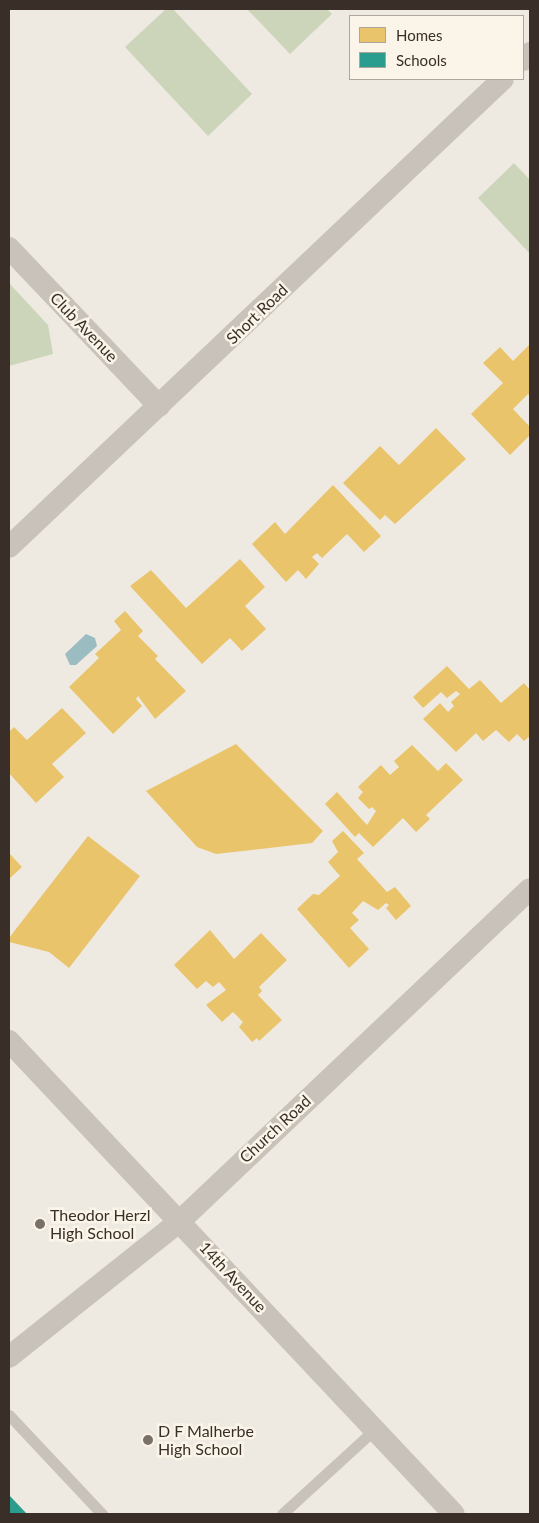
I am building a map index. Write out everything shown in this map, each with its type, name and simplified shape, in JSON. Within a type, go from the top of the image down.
[{"type":"street","name":"Short Road","points":[[9,547],[503,80]]},
{"type":"street","name":"Club Avenue","points":[[9,248],[159,406]]},
{"type":"street","name":"Church Road","points":[[9,1357],[180,1221],[530,889]]},
{"type":"street","name":"14th Avenue","points":[[9,1041],[454,1514]]},
{"type":"lane","points":[[9,1415],[102,1514]]},
{"type":"lane","points":[[282,1514],[375,1429]]},
{"type":"green space","points":[[166,9],[173,9],[252,94],[208,136],[125,47]]},
{"type":"green space","points":[[247,9],[327,9],[332,14],[290,54]]},
{"type":"green space","points":[[514,163],[530,180],[530,254],[478,198]]},
{"type":"green space","points":[[9,283],[48,325],[53,354],[9,366]]},
{"type":"water","points":[[86,634],[95,638],[97,646],[76,665],[70,665],[65,654]]},
{"type":"building: Homes","points":[[530,344],[530,396],[528,394],[513,409],[530,427],[530,435],[510,455],[471,414],[503,383],[483,363],[500,347],[513,361]]},
{"type":"building: Homes","points":[[436,428],[466,459],[395,524],[385,515],[380,520],[343,483],[380,446],[399,465]]},
{"type":"building: Homes","points":[[333,485],[381,536],[364,552],[347,534],[322,558],[317,553],[312,557],[319,564],[306,579],[298,570],[286,582],[252,544],[275,522],[285,534]]},
{"type":"building: Homes","points":[[240,559],[265,587],[245,606],[266,629],[242,651],[230,638],[202,664],[130,586],[151,570],[186,608]]},
{"type":"building: Homes","points":[[125,611],[143,631],[138,636],[158,656],[155,659],[186,691],[155,719],[138,696],[136,699],[142,706],[113,734],[69,687],[99,658],[95,654],[121,630],[114,621]]},
{"type":"building: Homes","points":[[447,666],[469,689],[480,680],[501,703],[524,683],[530,690],[530,736],[524,741],[517,734],[509,742],[496,730],[483,741],[476,733],[456,752],[423,719],[440,703],[448,712],[454,706],[451,702],[460,694],[456,691],[447,698],[441,692],[423,708],[413,697]]},
{"type":"building: Homes","points":[[62,708],[86,733],[52,764],[64,777],[36,803],[9,773],[9,732],[14,727],[27,740]]},
{"type":"building: Homes","points":[[236,744],[323,831],[312,843],[216,854],[197,847],[146,791]]},
{"type":"building: Homes","points":[[412,745],[438,771],[446,763],[463,780],[426,815],[430,819],[416,832],[403,818],[373,847],[359,833],[355,837],[325,804],[337,792],[367,825],[376,811],[372,807],[369,809],[358,798],[363,792],[358,787],[381,765],[390,775],[399,767],[394,761]]},
{"type":"building: Homes","points":[[343,831],[364,853],[357,859],[387,892],[395,887],[411,906],[396,920],[386,908],[389,905],[386,903],[378,910],[363,901],[352,913],[359,920],[350,928],[369,949],[349,968],[297,909],[313,894],[319,895],[340,876],[328,862],[338,852],[332,841]]},
{"type":"building: Homes","points":[[88,836],[140,876],[69,968],[49,952],[9,942],[9,938]]},
{"type":"building: Homes","points":[[9,853],[22,867],[9,879]]},
{"type":"building: Homes","points":[[210,930],[234,959],[261,933],[287,960],[259,987],[262,991],[258,995],[282,1020],[259,1041],[257,1038],[252,1042],[239,1027],[243,1022],[233,1012],[222,1022],[206,1005],[226,990],[219,982],[213,987],[206,981],[197,989],[174,965]]},
{"type":"building: Schools","points":[[9,1495],[27,1514],[9,1514]]},
{"type":"place","name":"Theodor Herzl High School","points":[[40,1224]]},
{"type":"place","name":"D F Malherbe High School","points":[[148,1440]]}]
